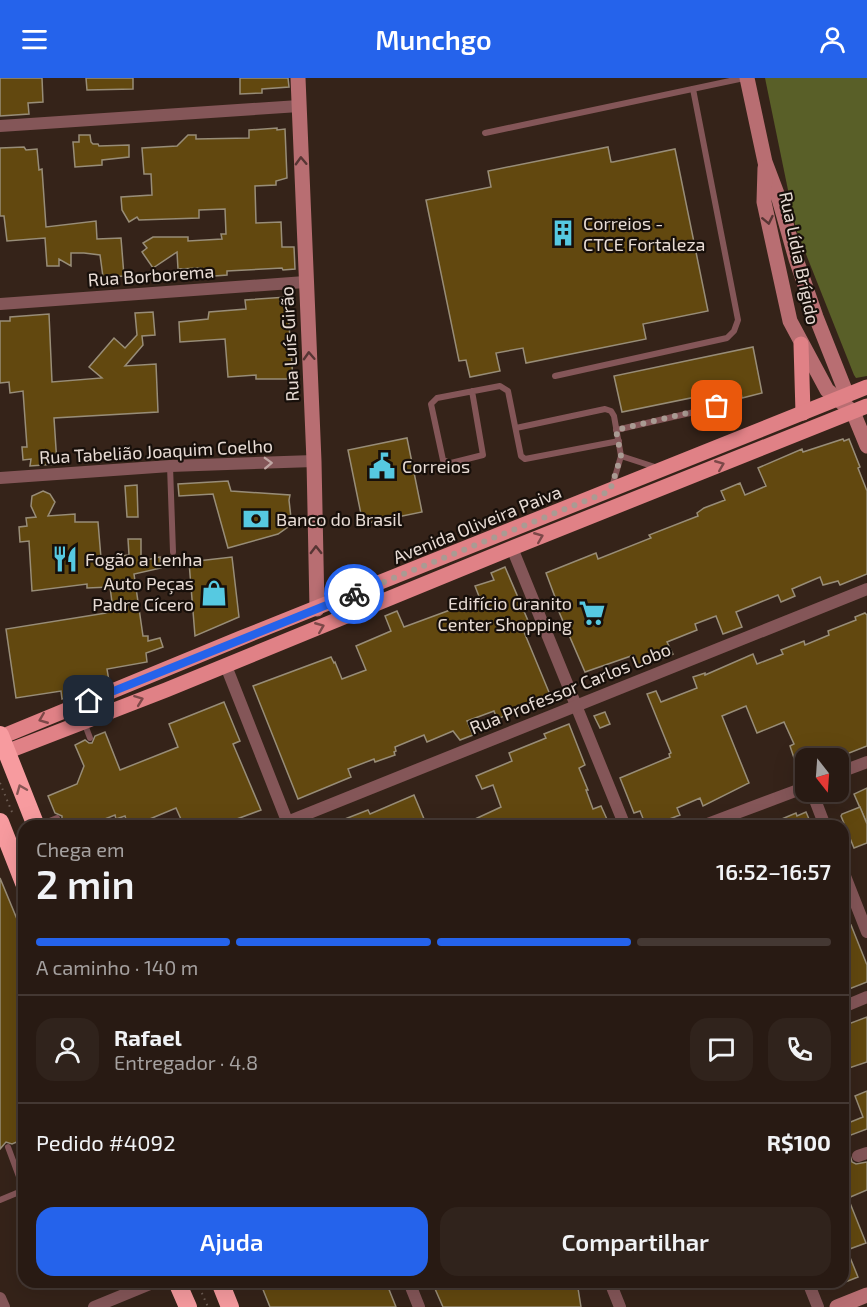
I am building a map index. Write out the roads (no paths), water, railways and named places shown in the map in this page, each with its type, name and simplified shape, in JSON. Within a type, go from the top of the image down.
[{"type":"highway","points":[[1,741],[34,820]]},
{"type":"highway","points":[[0,822],[18,868]]},
{"type":"highway","points":[[180,1288],[188,1307]]},
{"type":"highway","points":[[222,1288],[230,1307]]},
{"type":"main road","points":[[801,344],[803,413]]},
{"type":"main road","name":"Avenida Oliveira Paiva","points":[[1,741],[241,638],[867,387]]},
{"type":"main road","name":"Avenida Oliveira Paiva","points":[[1,741],[83,721],[225,666],[860,409]]},
{"type":"street","name":"Rua Luís Girão","points":[[298,78],[314,461],[317,609]]},
{"type":"street","name":"Rua Lídia Brígido","points":[[746,78],[765,162],[842,397]]},
{"type":"street","points":[[0,126],[298,106]]},
{"type":"street","name":"Rua Lídia Brígido","points":[[765,162],[764,202],[790,321],[826,390],[860,409],[867,446]]},
{"type":"street","name":"Rua Borborema","points":[[0,304],[305,282]]},
{"type":"street","points":[[790,321],[794,313],[802,310],[816,317]]},
{"type":"street","name":"Rua Tabelião Joaquim Coelho","points":[[0,478],[170,466],[314,461]]},
{"type":"street","points":[[512,548],[622,820]]},
{"type":"street","name":"Rua Professor Carlos Lobo","points":[[298,820],[574,705],[867,589]]},
{"type":"street","points":[[225,666],[286,820]]},
{"type":"street","points":[[849,769],[867,762]]},
{"type":"street","points":[[718,820],[795,791]]},
{"type":"street","points":[[816,802],[823,820]]},
{"type":"street","points":[[849,886],[867,932]]},
{"type":"street","points":[[849,1005],[867,998]]},
{"type":"street","points":[[94,1307],[140,1288]]},
{"type":"street","points":[[411,1288],[419,1307]]},
{"type":"street","points":[[612,1288],[620,1307]]},
{"type":"street","points":[[810,1288],[818,1307]]},
{"type":"street","points":[[837,1307],[867,1295]]},
{"type":"street","points":[[0,1298],[4,1307]]},
{"type":"lane","points":[[485,133],[746,78]]},
{"type":"lane","points":[[555,376],[727,338],[734,331],[738,320],[693,89]]},
{"type":"lane","points":[[472,391],[483,455],[451,463],[446,462],[443,460],[431,404],[437,398],[472,391],[500,386],[505,387],[508,391],[521,456],[525,459],[530,460],[619,441]]},
{"type":"lane","points":[[616,430],[738,402]]},
{"type":"lane","points":[[516,428],[605,409],[611,411],[621,456],[610,491]]},
{"type":"lane","points":[[621,456],[662,470]]},
{"type":"lane","points":[[170,466],[173,552]]},
{"type":"lane","points":[[83,721],[90,738]]},
{"type":"lane","points":[[52,820],[57,818]]},
{"type":"lane","points":[[8,1147],[18,1174]]},
{"type":"lane","points":[[0,1200],[18,1193]]},
{"type":"place","name":"Correios - CTCE Fortaleza","points":[[563,233]]},
{"type":"place","name":"Correios","points":[[382,466]]},
{"type":"place","name":"Banco do Brasil","points":[[256,519]]},
{"type":"place","name":"Fogão a Lenha","points":[[65,559]]},
{"type":"place","name":"Auto Peças Padre Cícero","points":[[214,593]]},
{"type":"place","name":"Edifício Granito Center Shopping","points":[[592,613]]}]
